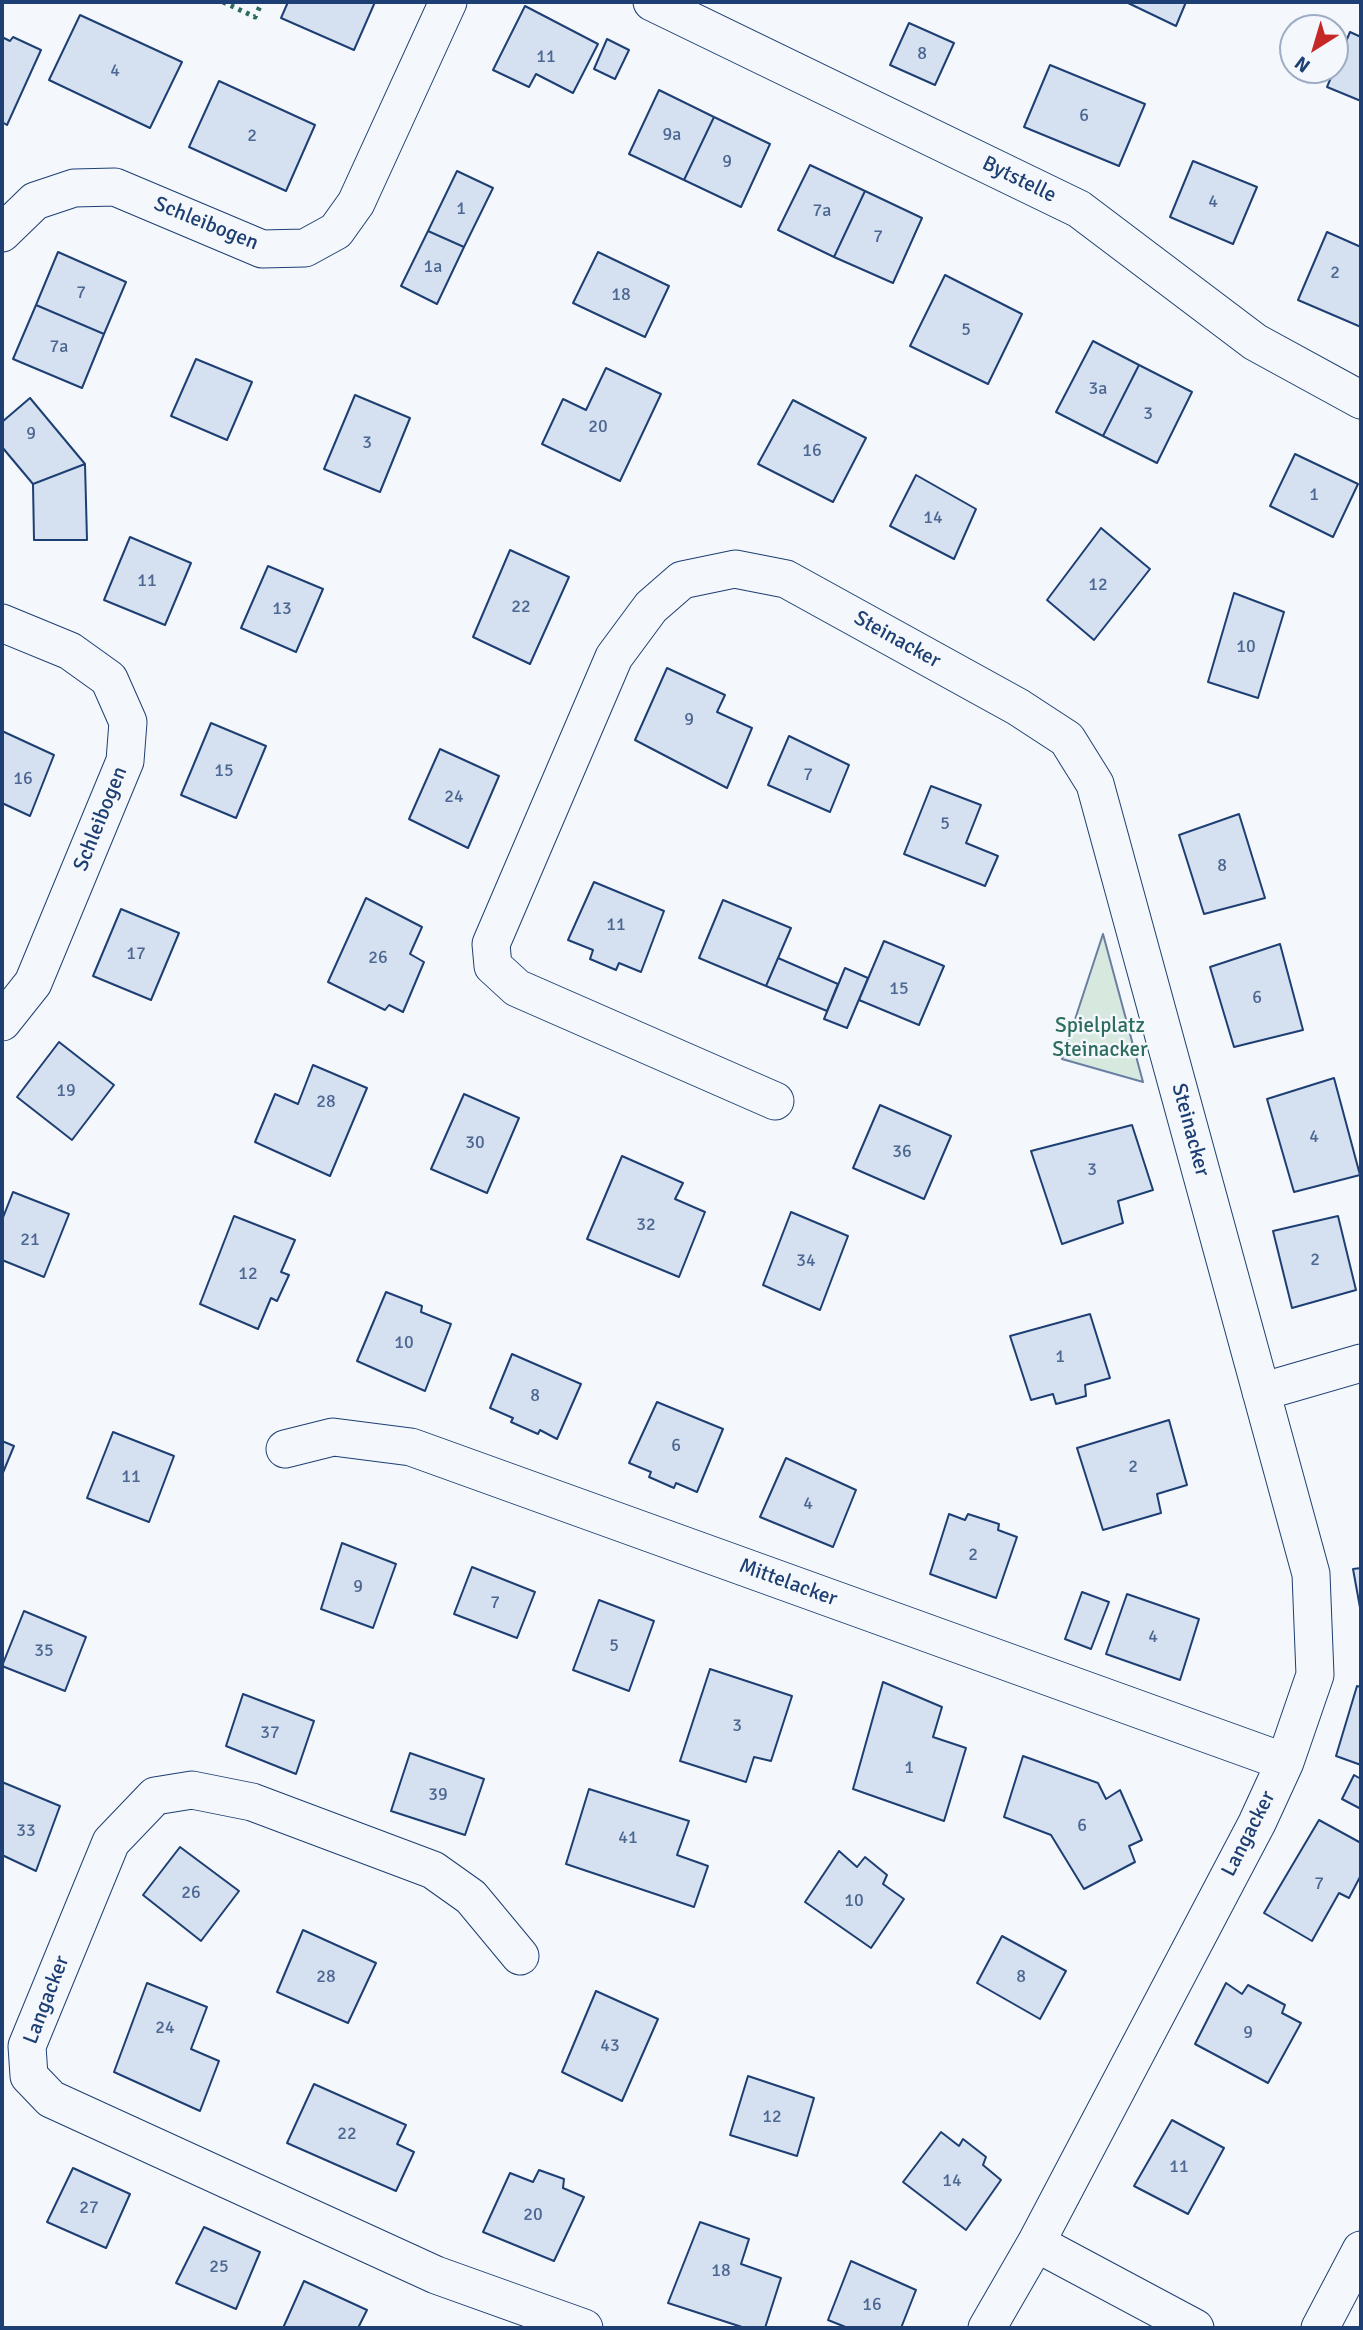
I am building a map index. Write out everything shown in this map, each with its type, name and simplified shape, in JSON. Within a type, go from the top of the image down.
[{"type":"street","name":"Schleibogen","points":[[2,233],[35,201],[74,188],[116,187],[262,249],[305,248],[335,231],[356,203],[448,2]]},
{"type":"street","name":"Bytstelle","points":[[652,2],[1079,209],[1255,342],[1361,400]]},
{"type":"street","name":"Steinacker","points":[[775,1101],[517,988],[493,966],[491,944],[614,657],[651,607],[682,580],[735,569],[786,579],[1018,707],[1067,739],[1095,784],[1261,1392]]},
{"type":"street","name":"Schleibogen","points":[[2,623],[70,651],[109,679],[128,722],[125,761],[39,971],[33,984],[2,1022]]},
{"type":"street","points":[[1261,1392],[1361,1363]]},
{"type":"street","name":"Langacker","points":[[987,2328],[1036,2243],[1257,1823],[1284,1762],[1315,1675],[1311,1574],[1261,1392]]},
{"type":"street","name":"Mittelacker","points":[[285,1449],[333,1437],[411,1447],[1284,1762]]},
{"type":"street","name":"Langacker","points":[[520,1956],[471,1897],[433,1870],[252,1802],[192,1790],[155,1796],[111,1842],[27,2046],[29,2076],[51,2099],[436,2275],[584,2328]]},
{"type":"street","points":[[1036,2243],[1195,2328]]},
{"type":"street","points":[[1320,2328],[1361,2250]]},
{"type":"green space","name":"Spielplatz Steinacker","points":[[1103,934],[1143,1082],[1062,1059]]},
{"type":"building","points":[[288,2],[375,2],[354,50],[281,18]]},
{"type":"building","points":[[1126,2],[1186,2],[1176,26]]},
{"type":"building","points":[[525,6],[598,44],[573,93],[536,74],[529,87],[493,70]]},
{"type":"building","points":[[80,15],[182,62],[150,128],[49,80]]},
{"type":"building","points":[[909,23],[954,43],[935,85],[890,65]]},
{"type":"building","points":[[1350,32],[1361,37],[1361,101],[1327,87],[1328,84],[1349,84]]},
{"type":"building","points":[[2,37],[10,41],[13,37],[41,50],[7,125],[2,122]]},
{"type":"building","points":[[607,39],[629,50],[615,79],[594,69]]},
{"type":"building","points":[[1050,65],[1145,104],[1119,166],[1024,127]]},
{"type":"building","points":[[219,81],[315,125],[286,191],[189,147]]},
{"type":"building","points":[[659,90],[714,117],[684,180],[629,154]]},
{"type":"building","points":[[714,117],[770,144],[741,207],[684,180]]},
{"type":"building","points":[[1193,161],[1257,187],[1233,244],[1170,217]]},
{"type":"building","points":[[810,165],[865,191],[834,257],[778,230]]},
{"type":"building","points":[[457,171],[493,188],[464,247],[428,231]]},
{"type":"building","points":[[865,191],[922,218],[893,283],[834,257]]},
{"type":"building","points":[[428,231],[464,247],[437,304],[401,286]]},
{"type":"building","points":[[1327,232],[1361,247],[1361,327],[1298,300]]},
{"type":"building","points":[[58,252],[126,282],[104,334],[36,305]]},
{"type":"building","points":[[598,252],[669,286],[645,337],[573,303]]},
{"type":"building","points":[[945,275],[1022,314],[988,384],[910,346]]},
{"type":"building","points":[[36,305],[104,334],[82,388],[13,359]]},
{"type":"building","points":[[1093,341],[1139,365],[1103,436],[1056,412]]},
{"type":"building","points":[[196,359],[252,382],[227,440],[171,416]]},
{"type":"building","points":[[1139,365],[1192,392],[1157,463],[1103,436]]},
{"type":"building","points":[[606,368],[661,394],[620,481],[542,444],[563,399],[586,410]]},
{"type":"building","points":[[355,395],[410,418],[380,492],[324,469]]},
{"type":"building","points":[[30,398],[85,464],[33,484],[2,447],[2,422]]},
{"type":"building","points":[[793,400],[866,438],[833,502],[758,464]]},
{"type":"building","points":[[1295,454],[1358,484],[1333,537],[1270,506]]},
{"type":"building","points":[[85,464],[87,540],[34,540],[33,484]]},
{"type":"building","points":[[916,475],[976,509],[954,559],[890,526]]},
{"type":"building","points":[[1101,528],[1150,569],[1094,640],[1047,600]]},
{"type":"building","points":[[130,537],[191,563],[165,625],[104,600]]},
{"type":"building","points":[[510,550],[569,577],[530,664],[473,637]]},
{"type":"building","points":[[268,566],[323,589],[296,652],[241,628]]},
{"type":"building","points":[[1234,593],[1284,612],[1258,698],[1208,682]]},
{"type":"building","points":[[667,668],[725,695],[717,712],[752,728],[727,788],[635,740]]},
{"type":"building","points":[[211,723],[266,746],[236,818],[181,795]]},
{"type":"building","points":[[2,731],[54,755],[30,816],[2,803]]},
{"type":"building","points":[[789,736],[849,765],[830,812],[768,785]]},
{"type":"building","points":[[440,749],[499,776],[468,848],[409,819]]},
{"type":"building","points":[[931,786],[981,805],[966,843],[998,856],[985,886],[904,854]]},
{"type":"building","points":[[1239,814],[1265,898],[1204,914],[1179,835]]},
{"type":"building","points":[[594,882],[664,911],[641,972],[619,963],[616,970],[590,959],[593,950],[568,940]]},
{"type":"building","points":[[366,898],[422,927],[410,954],[424,962],[403,1012],[389,1005],[385,1010],[328,982]]},
{"type":"building","points":[[723,900],[791,928],[766,986],[699,958]]},
{"type":"building","points":[[121,909],[179,933],[151,1000],[93,976]]},
{"type":"building","points":[[884,941],[944,966],[919,1025],[859,1000]]},
{"type":"building","points":[[1280,944],[1303,1030],[1234,1047],[1210,967]]},
{"type":"building","points":[[778,958],[838,984],[827,1011],[766,986]]},
{"type":"building","points":[[845,968],[868,978],[847,1028],[824,1019]]},
{"type":"building","points":[[59,1042],[114,1085],[72,1140],[17,1097]]},
{"type":"building","points":[[313,1065],[367,1088],[330,1176],[255,1142],[275,1094],[298,1104]]},
{"type":"building","points":[[1334,1078],[1360,1175],[1294,1192],[1267,1099]]},
{"type":"building","points":[[464,1094],[519,1118],[487,1193],[431,1169]]},
{"type":"building","points":[[880,1105],[951,1136],[924,1199],[853,1168]]},
{"type":"building","points":[[1132,1125],[1153,1190],[1118,1201],[1123,1223],[1062,1244],[1031,1151]]},
{"type":"building","points":[[622,1156],[683,1183],[675,1199],[705,1212],[679,1277],[587,1239]]},
{"type":"building","points":[[13,1192],[69,1214],[44,1277],[2,1260],[2,1220]]},
{"type":"building","points":[[791,1212],[848,1236],[820,1310],[763,1285]]},
{"type":"building","points":[[234,1216],[295,1240],[281,1272],[289,1275],[277,1301],[271,1298],[258,1329],[200,1304]]},
{"type":"building","points":[[1338,1216],[1356,1290],[1292,1308],[1273,1231]]},
{"type":"building","points":[[386,1292],[422,1306],[421,1312],[451,1324],[425,1391],[357,1361]]},
{"type":"building","points":[[1090,1314],[1110,1378],[1085,1385],[1086,1396],[1056,1404],[1053,1394],[1031,1400],[1010,1336]]},
{"type":"building","points":[[512,1354],[581,1384],[557,1439],[540,1430],[538,1434],[511,1422],[513,1418],[490,1408]]},
{"type":"building","points":[[657,1402],[723,1429],[697,1492],[676,1483],[674,1488],[649,1477],[651,1472],[629,1463]]},
{"type":"building","points":[[1169,1420],[1187,1485],[1157,1494],[1161,1513],[1103,1530],[1077,1448]]},
{"type":"building","points":[[113,1432],[174,1456],[149,1522],[87,1498]]},
{"type":"building","points":[[2,1441],[14,1446],[2,1475]]},
{"type":"building","points":[[786,1458],[856,1490],[833,1547],[760,1517]]},
{"type":"building","points":[[949,1514],[965,1520],[968,1514],[999,1524],[998,1530],[1017,1537],[996,1598],[930,1574]]},
{"type":"building","points":[[342,1543],[396,1564],[373,1628],[321,1609]]},
{"type":"building","points":[[472,1567],[535,1592],[517,1638],[454,1614]]},
{"type":"building","points":[[1361,1568],[1361,1613],[1353,1569]]},
{"type":"building","points":[[1082,1592],[1109,1602],[1091,1649],[1065,1639]]},
{"type":"building","points":[[1127,1594],[1199,1619],[1180,1680],[1106,1654]]},
{"type":"building","points":[[599,1600],[654,1621],[629,1691],[573,1670]]},
{"type":"building","points":[[24,1611],[86,1637],[65,1691],[2,1666]]},
{"type":"building","points":[[710,1669],[792,1696],[771,1761],[754,1757],[746,1782],[680,1761]]},
{"type":"building","points":[[883,1682],[942,1707],[933,1737],[966,1748],[944,1821],[853,1789]]},
{"type":"building","points":[[1357,1686],[1361,1687],[1361,1765],[1336,1756]]},
{"type":"building","points":[[243,1694],[314,1721],[296,1774],[226,1746]]},
{"type":"building","points":[[410,1753],[484,1779],[465,1835],[391,1811]]},
{"type":"building","points":[[1023,1756],[1098,1783],[1106,1799],[1120,1790],[1142,1840],[1129,1846],[1135,1862],[1084,1889],[1051,1835],[1004,1817]]},
{"type":"building","points":[[1354,1775],[1361,1779],[1361,1809],[1342,1799]]},
{"type":"building","points":[[2,1782],[60,1806],[36,1871],[2,1855]]},
{"type":"building","points":[[589,1789],[689,1821],[677,1855],[708,1866],[694,1907],[566,1864]]},
{"type":"building","points":[[1319,1820],[1361,1843],[1361,1875],[1349,1898],[1339,1893],[1312,1941],[1264,1913]]},
{"type":"building","points":[[180,1847],[239,1891],[201,1941],[143,1895]]},
{"type":"building","points":[[839,1851],[857,1867],[865,1857],[887,1875],[883,1884],[904,1899],[871,1948],[805,1902]]},
{"type":"building","points":[[303,1930],[376,1963],[348,2023],[277,1992]]},
{"type":"building","points":[[1002,1936],[1066,1971],[1040,2019],[977,1983]]},
{"type":"building","points":[[147,1983],[207,2007],[191,2049],[219,2061],[200,2111],[114,2072]]},
{"type":"building","points":[[1226,1983],[1242,1994],[1248,1985],[1285,2005],[1282,2013],[1301,2023],[1268,2083],[1195,2044]]},
{"type":"building","points":[[596,1991],[658,2019],[622,2101],[562,2072]]},
{"type":"building","points":[[748,2076],[814,2098],[797,2156],[730,2135]]},
{"type":"building","points":[[314,2084],[406,2125],[397,2144],[414,2152],[396,2191],[287,2143]]},
{"type":"building","points":[[1172,2120],[1224,2148],[1188,2214],[1134,2186]]},
{"type":"building","points":[[941,2132],[959,2146],[963,2139],[986,2157],[983,2165],[1001,2180],[966,2230],[903,2182]]},
{"type":"building","points":[[73,2168],[130,2194],[106,2248],[47,2222]]},
{"type":"building","points":[[539,2170],[564,2179],[563,2188],[584,2197],[554,2261],[483,2232],[510,2173],[533,2182]]},
{"type":"building","points":[[700,2222],[749,2239],[741,2264],[781,2278],[765,2328],[745,2328],[668,2303]]},
{"type":"building","points":[[204,2227],[260,2252],[236,2309],[176,2283]]},
{"type":"building","points":[[851,2261],[916,2290],[901,2328],[848,2328],[828,2320]]},
{"type":"building","points":[[304,2281],[367,2310],[358,2328],[283,2328]]},
{"type":"hedge","points":[[223,2],[255,17],[262,2]]}]
